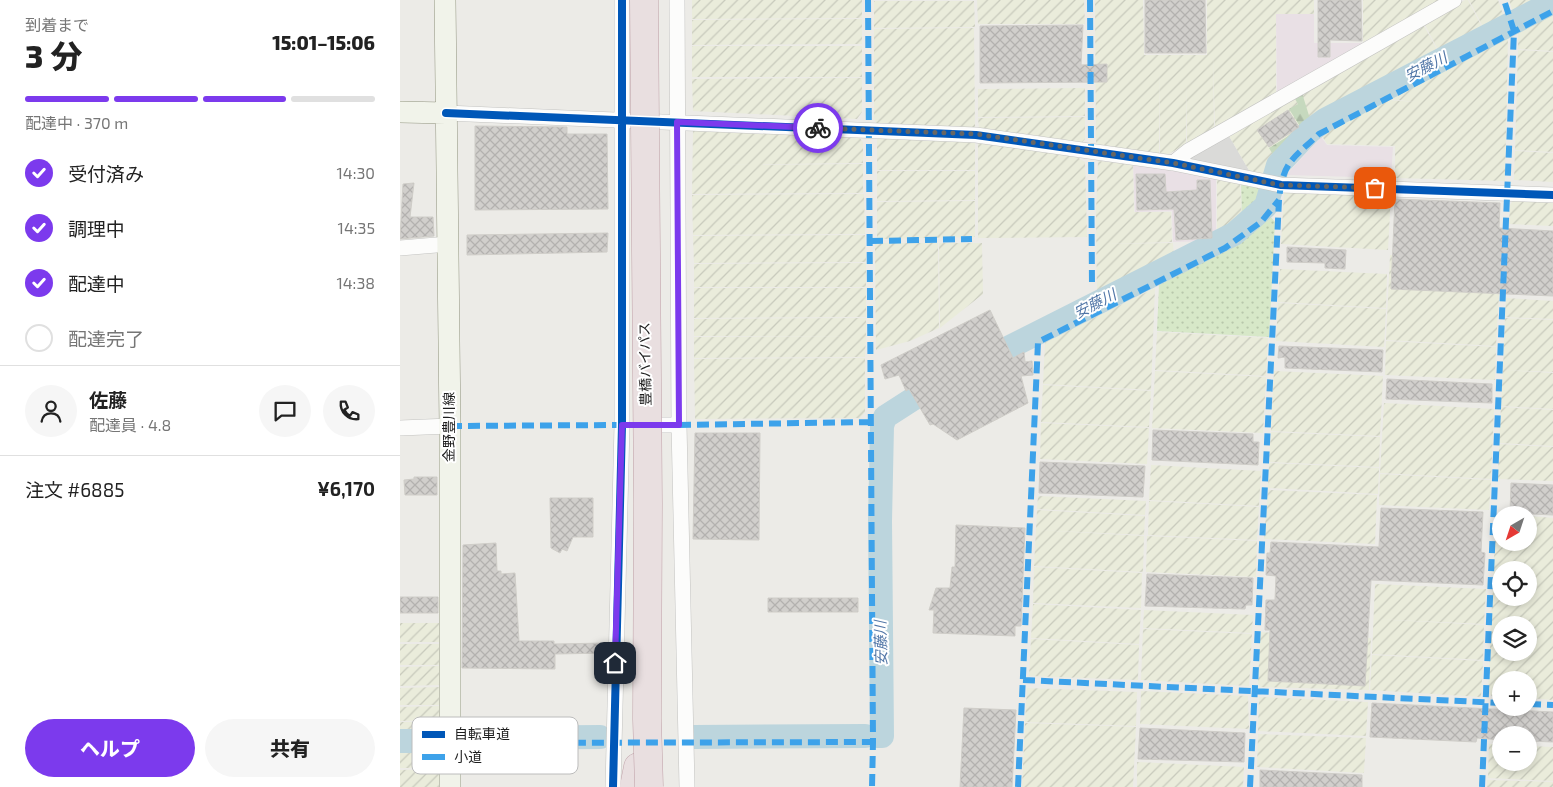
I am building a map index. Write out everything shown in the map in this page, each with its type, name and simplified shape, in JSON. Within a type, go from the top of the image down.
[{"type":"highway","name":"豊橋バイパス","points":[[635,0],[643,781]]},
{"type":"highway","name":"豊橋バイパス","points":[[643,781],[647,719],[648,503],[645,380],[644,0]]},
{"type":"main road","name":"金野豊川線","points":[[445,0],[450,426],[450,717]]},
{"type":"main road","points":[[400,112],[446,113]]},
{"type":"main road","name":"金野豊川線","points":[[450,774],[450,787]]},
{"type":"street","points":[[613,787],[622,425],[622,0]]},
{"type":"street","points":[[677,0],[679,425],[687,787]]},
{"type":"street","points":[[1173,163],[1188,151],[1454,0]]},
{"type":"street","points":[[446,113],[976,134],[1173,163],[1272,183],[1553,195]]},
{"type":"street","points":[[400,248],[448,244]]},
{"type":"street","points":[[622,425],[679,425]]},
{"type":"street","points":[[400,428],[450,426]]},
{"type":"shaded area","points":[[1276,14],[1314,14],[1314,43],[1366,43],[1277,94]]},
{"type":"shaded area","points":[[1229,136],[1250,172],[1190,161],[1191,157]]},
{"type":"shaded area","points":[[1321,137],[1327,145],[1393,147],[1391,178],[1286,175]]},
{"type":"shaded area","points":[[1133,164],[1216,178],[1216,241],[1173,242],[1172,211],[1135,212]]},
{"type":"green space","points":[[692,0],[862,0],[862,18],[692,19]]},
{"type":"green space","points":[[977,0],[1084,0],[1085,24],[978,24]]},
{"type":"green space","points":[[1095,0],[1143,0],[1144,55],[1207,55],[1207,0],[1314,0],[1314,14],[1276,14],[1276,94],[1215,129],[1213,54],[1214,129],[1187,144],[1186,85],[1186,144],[1167,155],[1160,155],[1159,72],[1159,155],[1102,149],[1096,143]]},
{"type":"green space","points":[[1363,0],[1443,0],[1363,42]]},
{"type":"green space","points":[[1468,0],[1484,31],[1440,54],[1424,23]]},
{"type":"green space","points":[[1469,0],[1498,0],[1505,20],[1485,31]]},
{"type":"green space","points":[[1509,0],[1544,0],[1514,15]]},
{"type":"green space","points":[[874,1],[974,1],[975,27],[874,28]]},
{"type":"green space","points":[[1553,14],[1553,51],[1518,49],[1518,33]]},
{"type":"green space","points":[[862,19],[862,44],[692,45],[692,20]]},
{"type":"green space","points":[[1423,24],[1440,55],[1312,122],[1302,92]]},
{"type":"green space","points":[[974,28],[975,128],[881,125],[876,123],[874,118],[874,29]]},
{"type":"green space","points":[[1508,37],[1505,181],[1395,178],[1395,146],[1327,144],[1322,136],[1331,129],[1388,100],[1416,102],[1389,99]]},
{"type":"green space","points":[[692,46],[862,46],[862,77],[692,77]]},
{"type":"green space","points":[[1518,50],[1553,52],[1553,152],[1515,150]]},
{"type":"green space","points":[[862,78],[862,112],[857,119],[693,111],[692,79]]},
{"type":"green space","points":[[1085,88],[1085,116],[978,117],[978,89]]},
{"type":"green space","points":[[1302,92],[1312,122],[1276,162],[1271,177],[1250,172],[1229,136]]},
{"type":"green space","points":[[1302,93],[1311,122],[1277,161],[1269,148],[1301,128],[1289,109],[1298,104],[1295,99]]},
{"type":"green space","points":[[1085,117],[1085,139],[1081,144],[979,128],[978,118]]},
{"type":"green space","points":[[693,130],[858,136],[863,142],[863,163],[703,165],[863,164],[863,193],[692,194]]},
{"type":"green space","points":[[877,137],[975,140],[975,170],[877,170]]},
{"type":"green space","points":[[978,142],[1077,157],[1085,162],[1087,237],[978,238]]},
{"type":"green space","points":[[1515,151],[1553,153],[1553,182],[1514,180]]},
{"type":"green space","points":[[1098,161],[1133,164],[1134,212],[1171,212],[1172,242],[1104,244],[1173,243],[1174,262],[1097,302],[1096,213]]},
{"type":"green space","points":[[877,171],[975,171],[975,200],[877,201]]},
{"type":"green space","points":[[1217,178],[1240,183],[1242,222],[1217,240]]},
{"type":"green space","points":[[1241,183],[1268,189],[1264,201],[1242,222]]},
{"type":"green space","points":[[1286,190],[1391,193],[1388,250],[1281,244],[1284,193]]},
{"type":"green space","points":[[864,194],[865,234],[693,235],[692,195]]},
{"type":"green space","points":[[1515,198],[1553,201],[1553,226],[1509,224],[1510,205]]},
{"type":"green space","points":[[975,201],[975,237],[877,239],[877,202]]},
{"type":"green space","points":[[1270,216],[1275,222],[1269,337],[1157,331],[1159,285],[1231,246]]},
{"type":"green space","points":[[865,235],[866,262],[694,263],[693,236]]},
{"type":"green space","points":[[875,243],[938,243],[939,328],[910,341],[876,350]]},
{"type":"green space","points":[[939,243],[982,243],[983,294],[940,328]]},
{"type":"green space","points":[[1390,255],[1501,261],[1496,346],[1386,340]]},
{"type":"green space","points":[[866,263],[866,287],[694,287],[694,264]]},
{"type":"green space","points":[[1280,269],[1387,274],[1386,308],[1278,302]]},
{"type":"green space","points":[[694,288],[866,288],[866,317],[694,318]]},
{"type":"green space","points":[[1155,288],[1151,390],[1043,384],[1045,342]]},
{"type":"green space","points":[[1506,298],[1553,301],[1553,319],[1505,317]]},
{"type":"green space","points":[[1278,303],[1386,309],[1384,347],[1276,341]]},
{"type":"green space","points":[[866,318],[866,336],[694,336],[694,319]]},
{"type":"green space","points":[[1505,318],[1553,320],[1553,372],[1503,370]]},
{"type":"green space","points":[[1157,332],[1268,338],[1266,376],[1155,370]]},
{"type":"green space","points":[[866,336],[865,357],[694,358],[694,337]]},
{"type":"green space","points":[[1386,341],[1496,347],[1495,380],[1385,375]]},
{"type":"green space","points":[[865,358],[865,412],[860,418],[695,419],[694,359]]},
{"type":"green space","points":[[1503,370],[1553,373],[1553,409],[1501,406]]},
{"type":"green space","points":[[1155,371],[1266,377],[1263,433],[1152,428]]},
{"type":"green space","points":[[1274,371],[1383,376],[1380,436],[1271,431]]},
{"type":"green space","points":[[1043,385],[1151,391],[1149,427],[1041,422]]},
{"type":"green space","points":[[1384,403],[1494,409],[1491,479],[1380,473]]},
{"type":"green space","points":[[1501,407],[1553,410],[1553,446],[1499,443]]},
{"type":"green space","points":[[1041,423],[1149,428],[1147,464],[1040,459]]},
{"type":"green space","points":[[1271,432],[1380,437],[1379,467],[1269,462]]},
{"type":"green space","points":[[1499,444],[1553,447],[1553,481],[1498,479]]},
{"type":"green space","points":[[1269,463],[1379,468],[1378,494],[1268,488]]},
{"type":"green space","points":[[1151,465],[1261,471],[1259,506],[1149,500]]},
{"type":"green space","points":[[1380,474],[1491,480],[1489,510],[1379,505]]},
{"type":"green space","points":[[1268,490],[1377,495],[1375,544],[1264,539]]},
{"type":"green space","points":[[1038,496],[1146,501],[1145,515],[1037,509]]},
{"type":"green space","points":[[1149,501],[1259,507],[1257,540],[1148,535]]},
{"type":"green space","points":[[1037,510],[1145,516],[1144,535],[1036,530]]},
{"type":"green space","points":[[1538,517],[1553,518],[1553,700],[1537,699],[1537,671],[1492,671],[1492,696],[1488,693],[1492,604],[1492,606],[1537,606],[1537,561],[1494,561],[1494,551],[1538,551]]},
{"type":"green space","points":[[1036,530],[1144,536],[1143,572],[1034,566]]},
{"type":"green space","points":[[1147,536],[1257,541],[1256,577],[1146,572]]},
{"type":"green space","points":[[1034,567],[1142,573],[1141,608],[1033,603]]},
{"type":"green space","points":[[1375,584],[1486,589],[1484,624],[1374,619],[1484,625],[1483,660],[1372,654]]},
{"type":"green space","points":[[1033,604],[1141,610],[1139,644],[1031,638]]},
{"type":"green space","points":[[1144,610],[1253,615],[1252,633],[1143,628]]},
{"type":"green space","points":[[400,623],[441,623],[441,642],[400,642]]},
{"type":"green space","points":[[1143,629],[1252,634],[1249,686],[1141,680]]},
{"type":"green space","points":[[1260,632],[1371,638],[1369,690],[1261,687],[1258,684]]},
{"type":"green space","points":[[1031,639],[1139,645],[1138,680],[1029,676]]},
{"type":"green space","points":[[400,644],[441,644],[441,665],[400,665]]},
{"type":"green space","points":[[1372,655],[1483,661],[1481,697],[1370,690]]},
{"type":"green space","points":[[441,666],[441,685],[400,686],[400,667]]},
{"type":"green space","points":[[441,687],[442,705],[400,705],[400,688]]},
{"type":"green space","points":[[1027,688],[1137,692],[1136,726],[1025,722]]},
{"type":"green space","points":[[1141,691],[1248,696],[1249,729],[1140,724]]},
{"type":"green space","points":[[1259,697],[1368,702],[1366,736],[1258,731]]},
{"type":"green space","points":[[441,706],[442,717],[412,717],[412,721],[400,721],[400,707]]},
{"type":"green space","points":[[400,722],[412,722],[412,737],[400,737]]},
{"type":"green space","points":[[1025,723],[1136,727],[1133,787],[1022,787]]},
{"type":"green space","points":[[1258,734],[1366,738],[1364,773],[1257,767]]},
{"type":"green space","points":[[1489,744],[1492,744],[1492,771],[1537,771],[1537,746],[1553,747],[1553,781],[1488,778]]},
{"type":"green space","points":[[400,745],[412,745],[412,768],[400,768]]},
{"type":"green space","points":[[1137,762],[1244,767],[1243,787],[1137,787]]},
{"type":"green space","points":[[400,770],[412,770],[412,774],[442,774],[442,787],[400,787]]},
{"type":"green space","points":[[1487,780],[1553,782],[1553,787],[1487,787]]},
{"type":"building","points":[[1145,0],[1205,0],[1206,53],[1145,53]]},
{"type":"building","points":[[1318,0],[1361,0],[1362,41],[1330,40],[1330,57],[1318,57]]},
{"type":"building","points":[[1083,25],[1081,65],[1107,64],[1107,82],[980,83],[980,26]]},
{"type":"building","points":[[1288,110],[1299,127],[1269,147],[1257,130]]},
{"type":"building","points":[[475,126],[567,127],[567,134],[607,134],[608,209],[475,210]]},
{"type":"building","points":[[1136,174],[1165,174],[1166,192],[1197,190],[1197,180],[1210,180],[1212,238],[1176,240],[1174,209],[1137,210]]},
{"type":"building","points":[[414,183],[410,217],[433,217],[434,236],[400,239],[403,184]]},
{"type":"building","points":[[1395,199],[1500,203],[1499,228],[1553,231],[1553,296],[1391,289]]},
{"type":"building","points":[[608,233],[607,252],[467,255],[467,235]]},
{"type":"building","points":[[1287,247],[1346,250],[1345,269],[1325,268],[1325,263],[1287,262]]},
{"type":"building","points":[[990,310],[1013,358],[1024,352],[1025,362],[1032,361],[1033,375],[1021,376],[1028,403],[957,440],[933,424],[930,425],[909,389],[906,391],[899,375],[885,379],[881,365]]},
{"type":"building","points":[[1279,346],[1383,350],[1382,372],[1285,368],[1285,357],[1278,358]]},
{"type":"building","points":[[1387,379],[1492,384],[1492,403],[1386,399]]},
{"type":"building","points":[[1153,430],[1253,434],[1253,442],[1259,442],[1258,465],[1152,460]]},
{"type":"building","points":[[695,433],[760,433],[759,540],[693,539]]},
{"type":"building","points":[[1040,462],[1145,466],[1143,497],[1039,493]]},
{"type":"building","points":[[414,477],[437,477],[437,495],[405,495],[404,480],[414,479]]},
{"type":"building","points":[[1511,483],[1553,485],[1553,515],[1538,514],[1538,506],[1510,506]]},
{"type":"building","points":[[550,498],[593,498],[593,537],[573,537],[567,551],[562,549],[560,553],[551,548]]},
{"type":"building","points":[[1381,508],[1483,512],[1481,552],[1485,553],[1483,585],[1371,580],[1365,686],[1268,681],[1270,630],[1265,630],[1266,600],[1275,600],[1276,576],[1266,575],[1267,553],[1270,553],[1271,542],[1379,547]]},
{"type":"building","points":[[956,525],[1025,528],[1021,626],[1015,626],[1015,636],[933,633],[934,610],[929,610],[936,588],[950,588],[952,567],[955,567]]},
{"type":"building","points":[[496,543],[497,571],[501,571],[501,574],[515,573],[519,641],[554,641],[554,644],[607,643],[607,653],[555,654],[555,669],[462,668],[463,545]]},
{"type":"building","points":[[1147,574],[1253,578],[1252,605],[1246,605],[1245,609],[1145,606]]},
{"type":"building","points":[[400,597],[438,597],[438,613],[400,613]]},
{"type":"building","points":[[768,598],[858,598],[858,612],[768,612]]},
{"type":"building","points":[[1372,703],[1492,709],[1492,716],[1537,716],[1537,711],[1553,712],[1553,742],[1537,741],[1537,726],[1492,726],[1492,739],[1477,738],[1476,742],[1370,737]]},
{"type":"building","points":[[964,708],[1016,710],[1012,787],[960,787]]},
{"type":"building","points":[[1140,728],[1245,733],[1244,762],[1138,759]]},
{"type":"building","points":[[1260,770],[1362,775],[1362,787],[1260,787]]},
{"type":"waterway","name":"安藤川","points":[[980,362],[1234,234],[1266,206],[1278,165],[1310,131],[1325,120],[1553,2]]},
{"type":"waterway","name":"安藤川","points":[[877,736],[882,736],[880,521],[882,426],[885,417],[941,381]]},
{"type":"waterway","name":"安藤川","points":[[694,737],[865,736]]},
{"type":"waterway","name":"安藤川","points":[[578,737],[600,737]]},
{"type":"waterway","name":"安藤川","points":[[400,741],[412,741]]},
{"type":"marked path","points":[[868,0],[872,787]]},
{"type":"marked path","points":[[1090,0],[1092,286]]},
{"type":"marked path","points":[[1482,787],[1514,31],[1504,0]]},
{"type":"marked path","points":[[1250,787],[1279,200],[1286,169],[1290,162],[1319,134],[1553,11]]},
{"type":"marked path","points":[[1018,787],[1038,342],[1225,248],[1261,222],[1279,200]]},
{"type":"marked path","points":[[871,241],[972,239]]},
{"type":"marked path","points":[[679,425],[869,422]]},
{"type":"marked path","points":[[450,426],[622,425]]},
{"type":"marked path","points":[[1023,680],[1492,703]]},
{"type":"marked path","points":[[1537,704],[1553,705]]},
{"type":"marked path","points":[[578,743],[873,742]]},
{"type":"cycle path","points":[[613,787],[622,425],[622,0]]},
{"type":"cycle path","points":[[446,113],[976,135],[1173,163],[1281,185],[1553,195]]},
{"type":"way so far","points":[[818,128],[976,134],[1173,163],[1280,185],[1375,188]]},
{"type":"route","points":[[615,663],[622,425],[679,425],[677,122],[818,128]]}]
